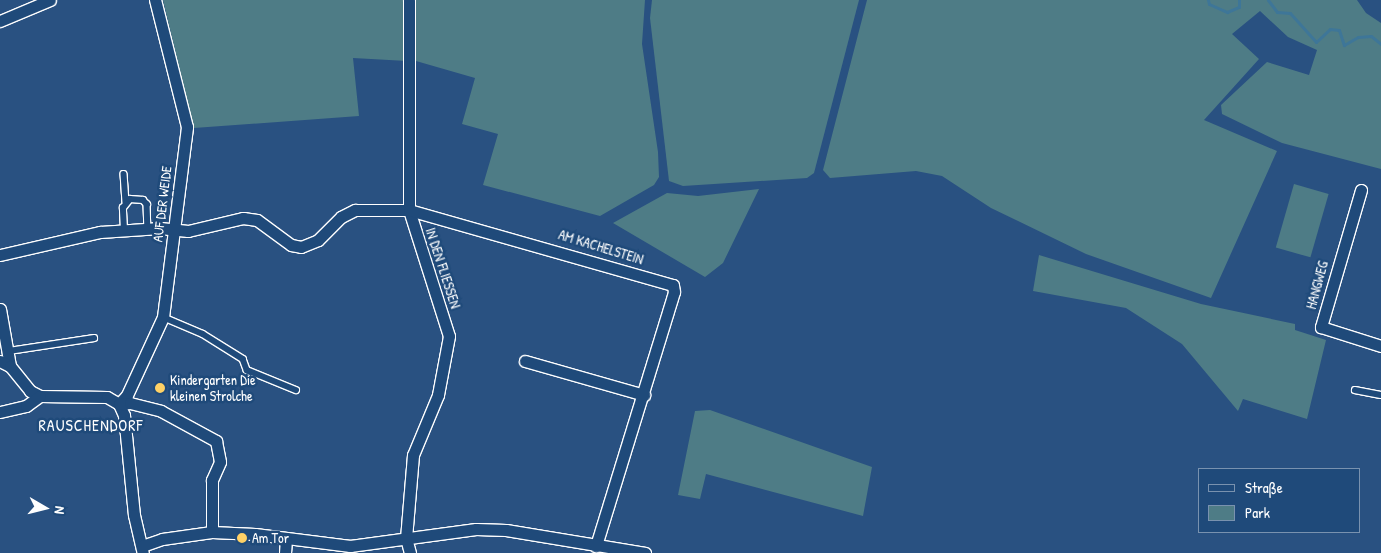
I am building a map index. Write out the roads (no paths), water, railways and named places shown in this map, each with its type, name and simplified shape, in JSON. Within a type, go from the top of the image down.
[{"type":"street","points":[[0,22],[50,0]]},
{"type":"street","name":"AUF DER WEIDE","points":[[119,404],[128,395],[163,317],[187,128],[156,0]]},
{"type":"street","name":"IN DEN FLIESSEN","points":[[409,0],[410,210],[449,336],[438,395],[413,455],[406,538],[410,553]]},
{"type":"street","name":"HANGWEG","points":[[1361,190],[1321,327],[1381,346]]},
{"type":"street","points":[[0,255],[100,232],[148,228],[188,231],[251,218],[291,245],[301,246],[318,240],[341,217],[355,210],[410,210]]},
{"type":"street","name":"AM KACHELSTEIN","points":[[410,210],[673,285],[674,292],[644,395],[596,546]]},
{"type":"street","points":[[0,309],[9,351],[5,364],[30,391],[40,396],[107,397],[119,404],[124,415],[134,515],[142,550],[162,539],[212,532],[350,546],[476,529],[506,530],[645,553]]},
{"type":"street","points":[[525,361],[644,395]]},
{"type":"street","points":[[0,412],[26,406],[40,396]]},
{"type":"street","points":[[119,404],[130,403],[161,411],[216,441],[220,462],[212,480],[212,532]]},
{"type":"street","points":[[285,553],[286,538]]},
{"type":"lane","points":[[124,174],[126,202],[123,208],[124,230]]},
{"type":"lane","points":[[126,202],[138,198],[147,204],[148,228]]},
{"type":"lane","points":[[163,317],[203,334],[243,359],[247,370],[296,390]]},
{"type":"lane","points":[[9,351],[94,338]]},
{"type":"lane","points":[[1355,390],[1381,395]]},
{"type":"waterway","points":[[1208,0],[1209,4],[1227,12],[1239,7],[1239,0]]},
{"type":"waterway","points":[[1268,0],[1277,12],[1290,13],[1316,42],[1330,29],[1339,30],[1344,45],[1358,37],[1371,36],[1381,44]]},
{"type":"place","name":"Kindergarten Die kleinen Strolche","points":[[160,388]]},
{"type":"place","name":"Am Tor","points":[[242,538]]},
{"type":"district","name":"RAUSCHENDORF","points":[[91,425]]}]
